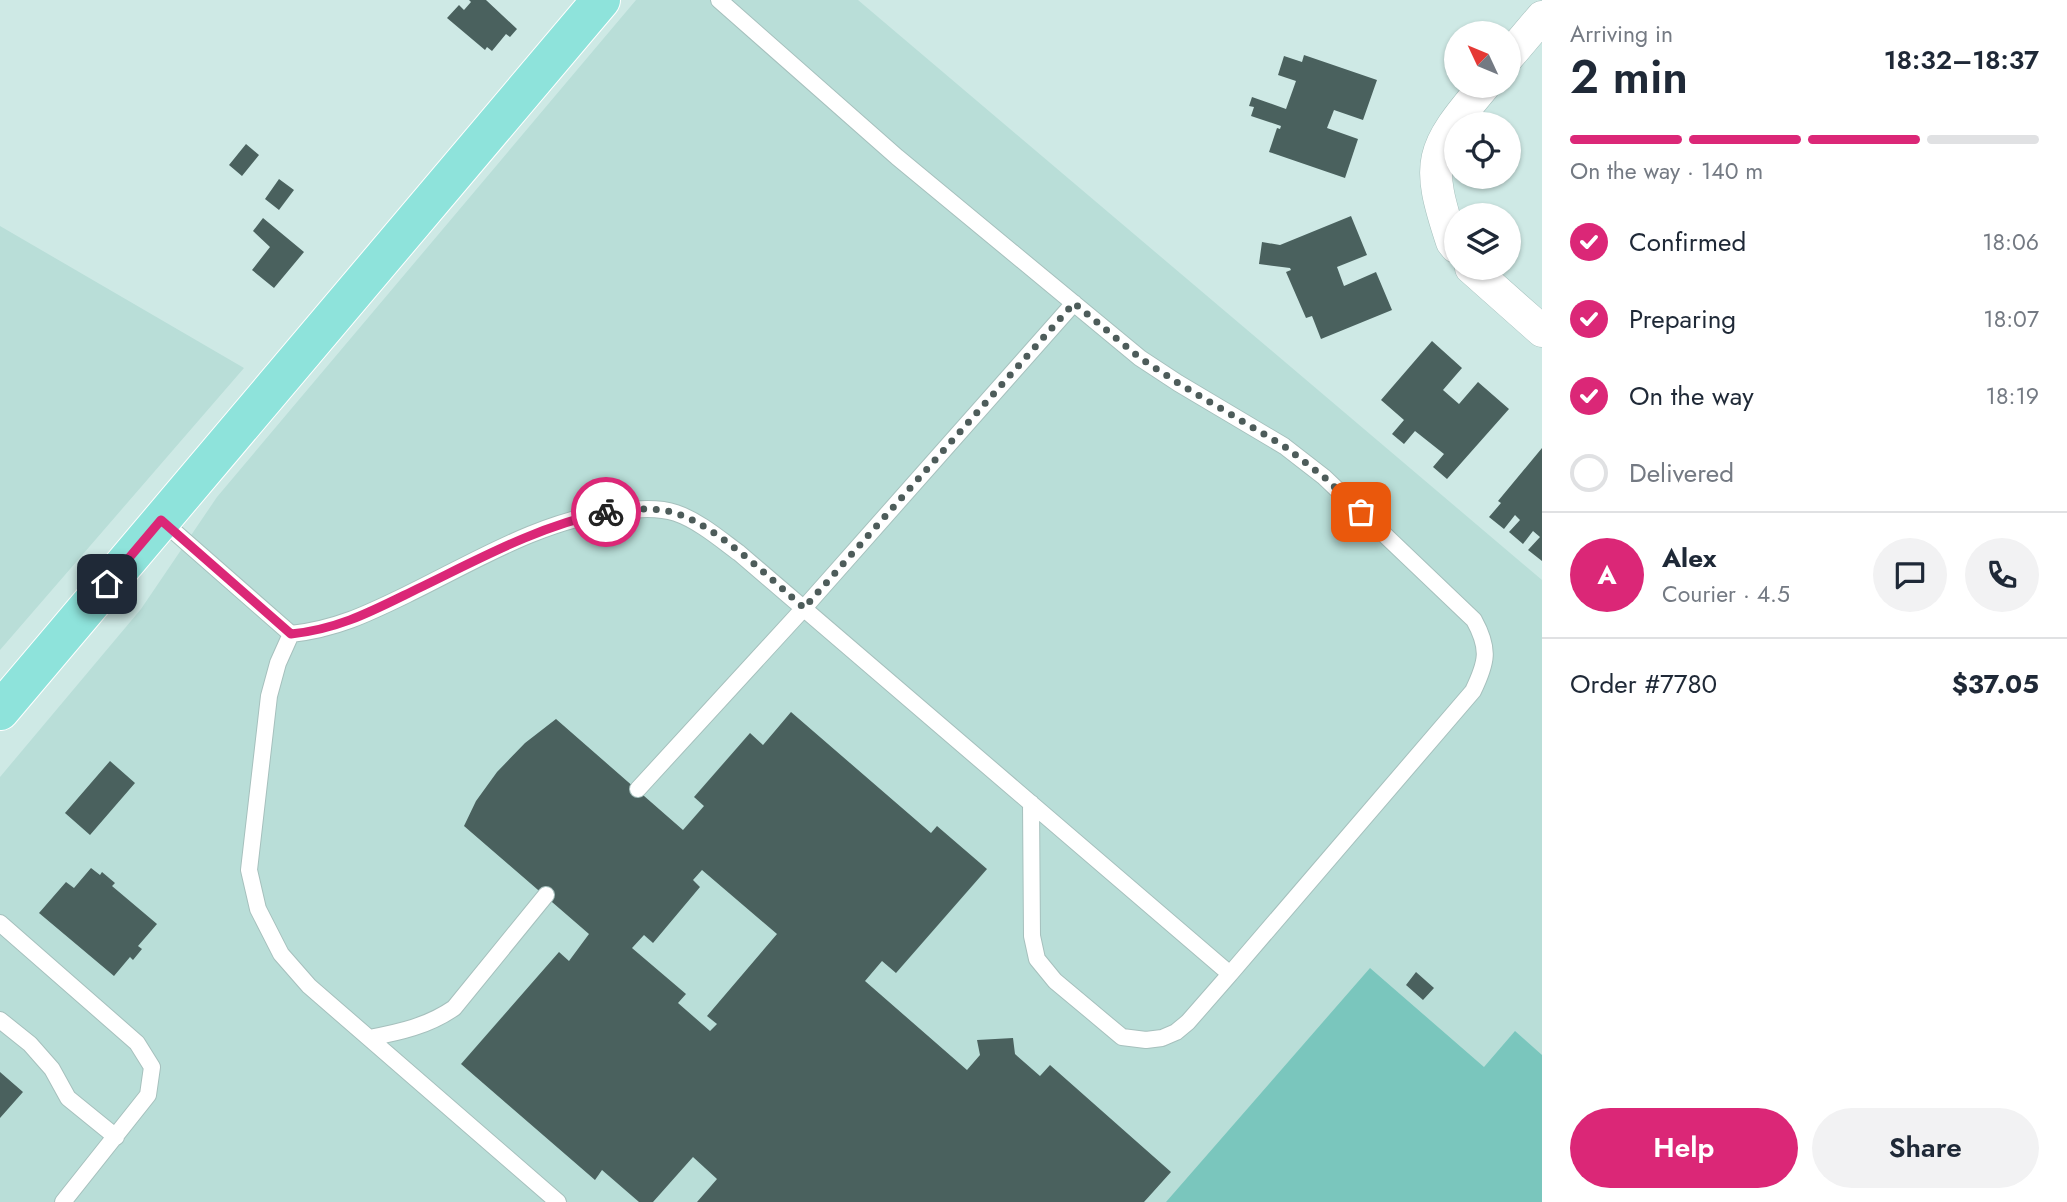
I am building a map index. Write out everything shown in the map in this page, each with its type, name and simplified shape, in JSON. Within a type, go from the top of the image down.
[{"type":"main road","points":[[0,711],[601,0]]},
{"type":"street","points":[[1521,42],[1542,17]]},
{"type":"street","points":[[1444,219],[1437,198],[1435,176],[1438,152],[1447,133],[1475,98]]},
{"type":"street","points":[[1485,280],[1542,331]]},
{"type":"lane","points":[[719,0],[897,157],[1140,358],[1284,446],[1324,477],[1474,620],[1484,638],[1486,657],[1473,691],[1188,1022],[1163,1038],[1146,1041],[1122,1037],[1055,981],[1037,959],[1032,936],[1031,803]]},
{"type":"lane","points":[[638,789],[804,608],[1074,303]]},
{"type":"lane","points":[[161,520],[291,634],[321,631],[355,620],[524,537],[565,522],[604,512],[642,508],[676,513],[708,530],[739,553],[1230,974]]},
{"type":"lane","points":[[291,634],[278,663],[269,696],[248,870],[258,909],[281,954],[309,986],[558,1202]]},
{"type":"lane","points":[[369,1038],[410,1030],[454,1008],[546,895]]},
{"type":"lane","points":[[0,923],[137,1043],[152,1067],[148,1095],[63,1202]]},
{"type":"lane","points":[[0,1020],[30,1044],[52,1069],[68,1098],[116,1137]]},
{"type":"shaded area","points":[[636,0],[858,0],[1542,580],[1542,1202],[0,1202],[0,777],[141,609],[217,497]]},
{"type":"shaded area","points":[[0,226],[244,368],[0,650]]},
{"type":"shaded area","points":[[1370,968],[1484,1067],[1515,1031],[1542,1055],[1542,1202],[1166,1202]]},
{"type":"building","points":[[469,0],[486,0],[517,29],[510,37],[506,34],[492,51],[487,47],[485,50],[447,18],[459,5],[464,10],[471,2]]},
{"type":"building","points":[[1304,55],[1377,80],[1363,120],[1334,110],[1327,128],[1358,139],[1345,178],[1269,152],[1277,128],[1280,129],[1281,126],[1251,116],[1254,107],[1249,106],[1252,97],[1286,109],[1296,81],[1278,75],[1284,56],[1302,62]]},
{"type":"building","points":[[246,144],[259,155],[242,176],[229,165]]},
{"type":"building","points":[[279,179],[294,190],[279,210],[265,199]]},
{"type":"building","points":[[1351,216],[1367,255],[1337,267],[1344,286],[1376,272],[1392,310],[1321,339],[1312,316],[1306,318],[1286,272],[1291,270],[1290,268],[1259,264],[1262,242],[1280,245]]},
{"type":"building","points":[[263,218],[304,252],[274,288],[252,270],[270,247],[253,231]]},
{"type":"building","points":[[1432,341],[1462,368],[1443,390],[1459,404],[1478,382],[1509,409],[1447,479],[1433,467],[1444,454],[1415,431],[1404,444],[1392,434],[1404,420],[1381,400]]},
{"type":"building","points":[[1542,448],[1542,561],[1528,550],[1540,537],[1533,531],[1523,544],[1509,532],[1520,520],[1515,515],[1504,529],[1489,517],[1501,503],[1498,501]]},
{"type":"building","points":[[791,712],[931,833],[937,826],[987,869],[896,973],[882,961],[865,981],[967,1070],[980,1055],[977,1040],[1013,1038],[1015,1054],[1040,1076],[1050,1065],[1171,1172],[1144,1202],[697,1202],[717,1179],[693,1157],[653,1202],[639,1202],[602,1170],[595,1180],[461,1064],[559,952],[569,961],[589,934],[464,826],[476,801],[497,772],[525,743],[556,719],[683,830],[704,806],[694,797],[750,733],[763,745]],"holes":[[[702,870],[777,934],[707,1016],[717,1024],[710,1031],[678,1003],[686,994],[632,948],[644,935],[653,943],[700,887],[693,880]]]},
{"type":"building","points":[[110,761],[135,783],[90,835],[65,813]]},
{"type":"building","points":[[91,868],[100,875],[102,872],[115,883],[112,886],[157,924],[138,946],[142,949],[133,960],[130,957],[114,976],[39,913],[66,882],[74,888]]},
{"type":"building","points":[[1416,972],[1434,988],[1423,1000],[1406,985]]},
{"type":"building","points":[[0,1072],[23,1092],[0,1118]]},
{"type":"way so far","points":[[606,512],[642,508],[676,513],[708,530],[739,553],[804,608],[1074,303],[1140,358],[1284,446],[1324,477],[1361,512]]},
{"type":"route","points":[[107,584],[161,520],[291,634],[321,631],[355,620],[524,537],[565,522],[606,512]]}]
